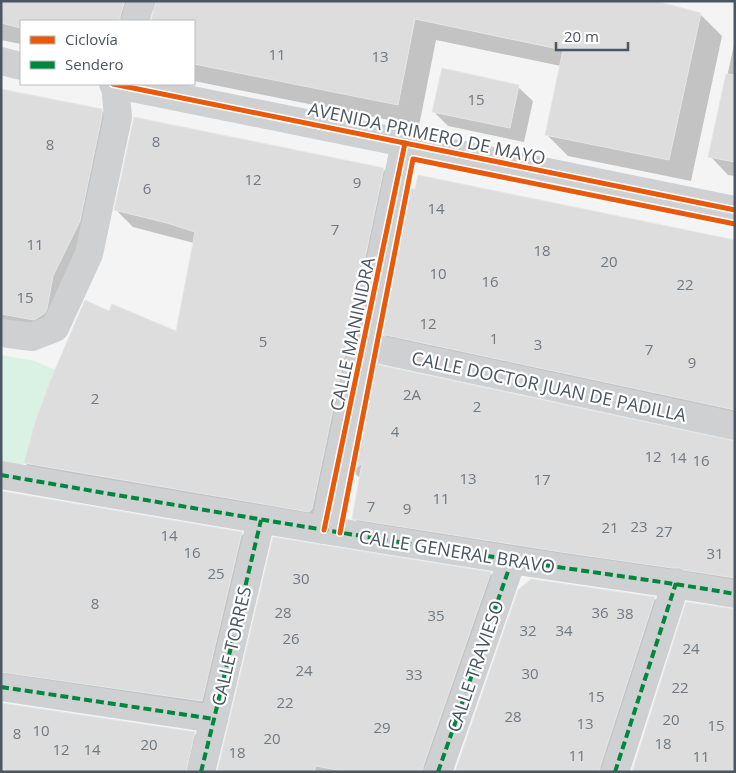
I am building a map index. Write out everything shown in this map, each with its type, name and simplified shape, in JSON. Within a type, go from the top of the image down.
[{"type":"street","points":[[135,20],[141,1]]},
{"type":"street","points":[[1,61],[20,66]]},
{"type":"street","points":[[1,333],[32,337],[55,328],[89,254],[118,117],[115,85]]},
{"type":"street","name":"AVENIDA PRIMERO DE MAYO","points":[[120,85],[735,210]]},
{"type":"street","name":"CALLE MANINIDRA","points":[[324,530],[405,142]]},
{"type":"street","name":"CALLE DOCTOR JUAN DE PADILLA","points":[[363,346],[735,426]]},
{"type":"street","name":"CALLE GENERAL BRAVO","points":[[1,475],[261,520],[512,560],[676,583],[735,594]]},
{"type":"street","name":"CALLE TORRES","points":[[200,772],[261,520]]},
{"type":"street","name":"CALLE TRAVIESO","points":[[438,772],[512,560]]},
{"type":"street","points":[[615,772],[676,583]]},
{"type":"street","points":[[1,686],[214,719]]},
{"type":"green space","points":[[1,355],[35,361],[55,370],[35,422],[21,473],[1,469]]},
{"type":"building","points":[[1,1],[125,1],[120,20],[20,20],[20,28],[1,23]]},
{"type":"building","points":[[156,1],[656,1],[701,13],[669,160],[545,135],[563,50],[415,19],[398,105],[195,64],[195,20],[151,20]]},
{"type":"building","points":[[442,68],[519,85],[510,128],[432,112]]},
{"type":"building","points":[[726,74],[735,75],[735,162],[708,157]]},
{"type":"building","points":[[1,89],[102,109],[80,221],[53,276],[47,309],[45,313],[34,320],[1,314]]},
{"type":"building","points":[[134,117],[384,168],[312,509],[309,512],[24,463],[35,422],[51,379],[85,300],[109,311],[112,304],[176,331],[195,232],[114,210]]},
{"type":"building","points":[[418,175],[735,240],[735,410],[381,334],[411,188],[415,189]]},
{"type":"building","points":[[375,364],[735,441],[735,578],[680,568],[561,552],[352,519],[362,463],[352,472]]},
{"type":"building","points":[[1,491],[242,532],[202,701],[1,672]]},
{"type":"building","points":[[273,537],[491,572],[423,767],[423,772],[348,772],[316,766],[314,772],[217,772]]},
{"type":"building","points":[[531,579],[655,597],[600,772],[455,772],[518,590]]},
{"type":"building","points":[[686,602],[735,609],[735,772],[632,772]]},
{"type":"building","points":[[1,703],[195,732],[186,772],[1,772]]},
{"type":"marked path","points":[[1,475],[529,563],[735,594]]},
{"type":"marked path","points":[[201,772],[261,520]]},
{"type":"marked path","points":[[438,772],[512,560]]},
{"type":"marked path","points":[[615,772],[676,583]]},
{"type":"marked path","points":[[1,687],[214,719]]},
{"type":"cycle path","points":[[118,85],[735,210]]},
{"type":"cycle path","points":[[324,530],[405,143]]},
{"type":"cycle path","points":[[340,533],[413,159],[735,224]]}]
